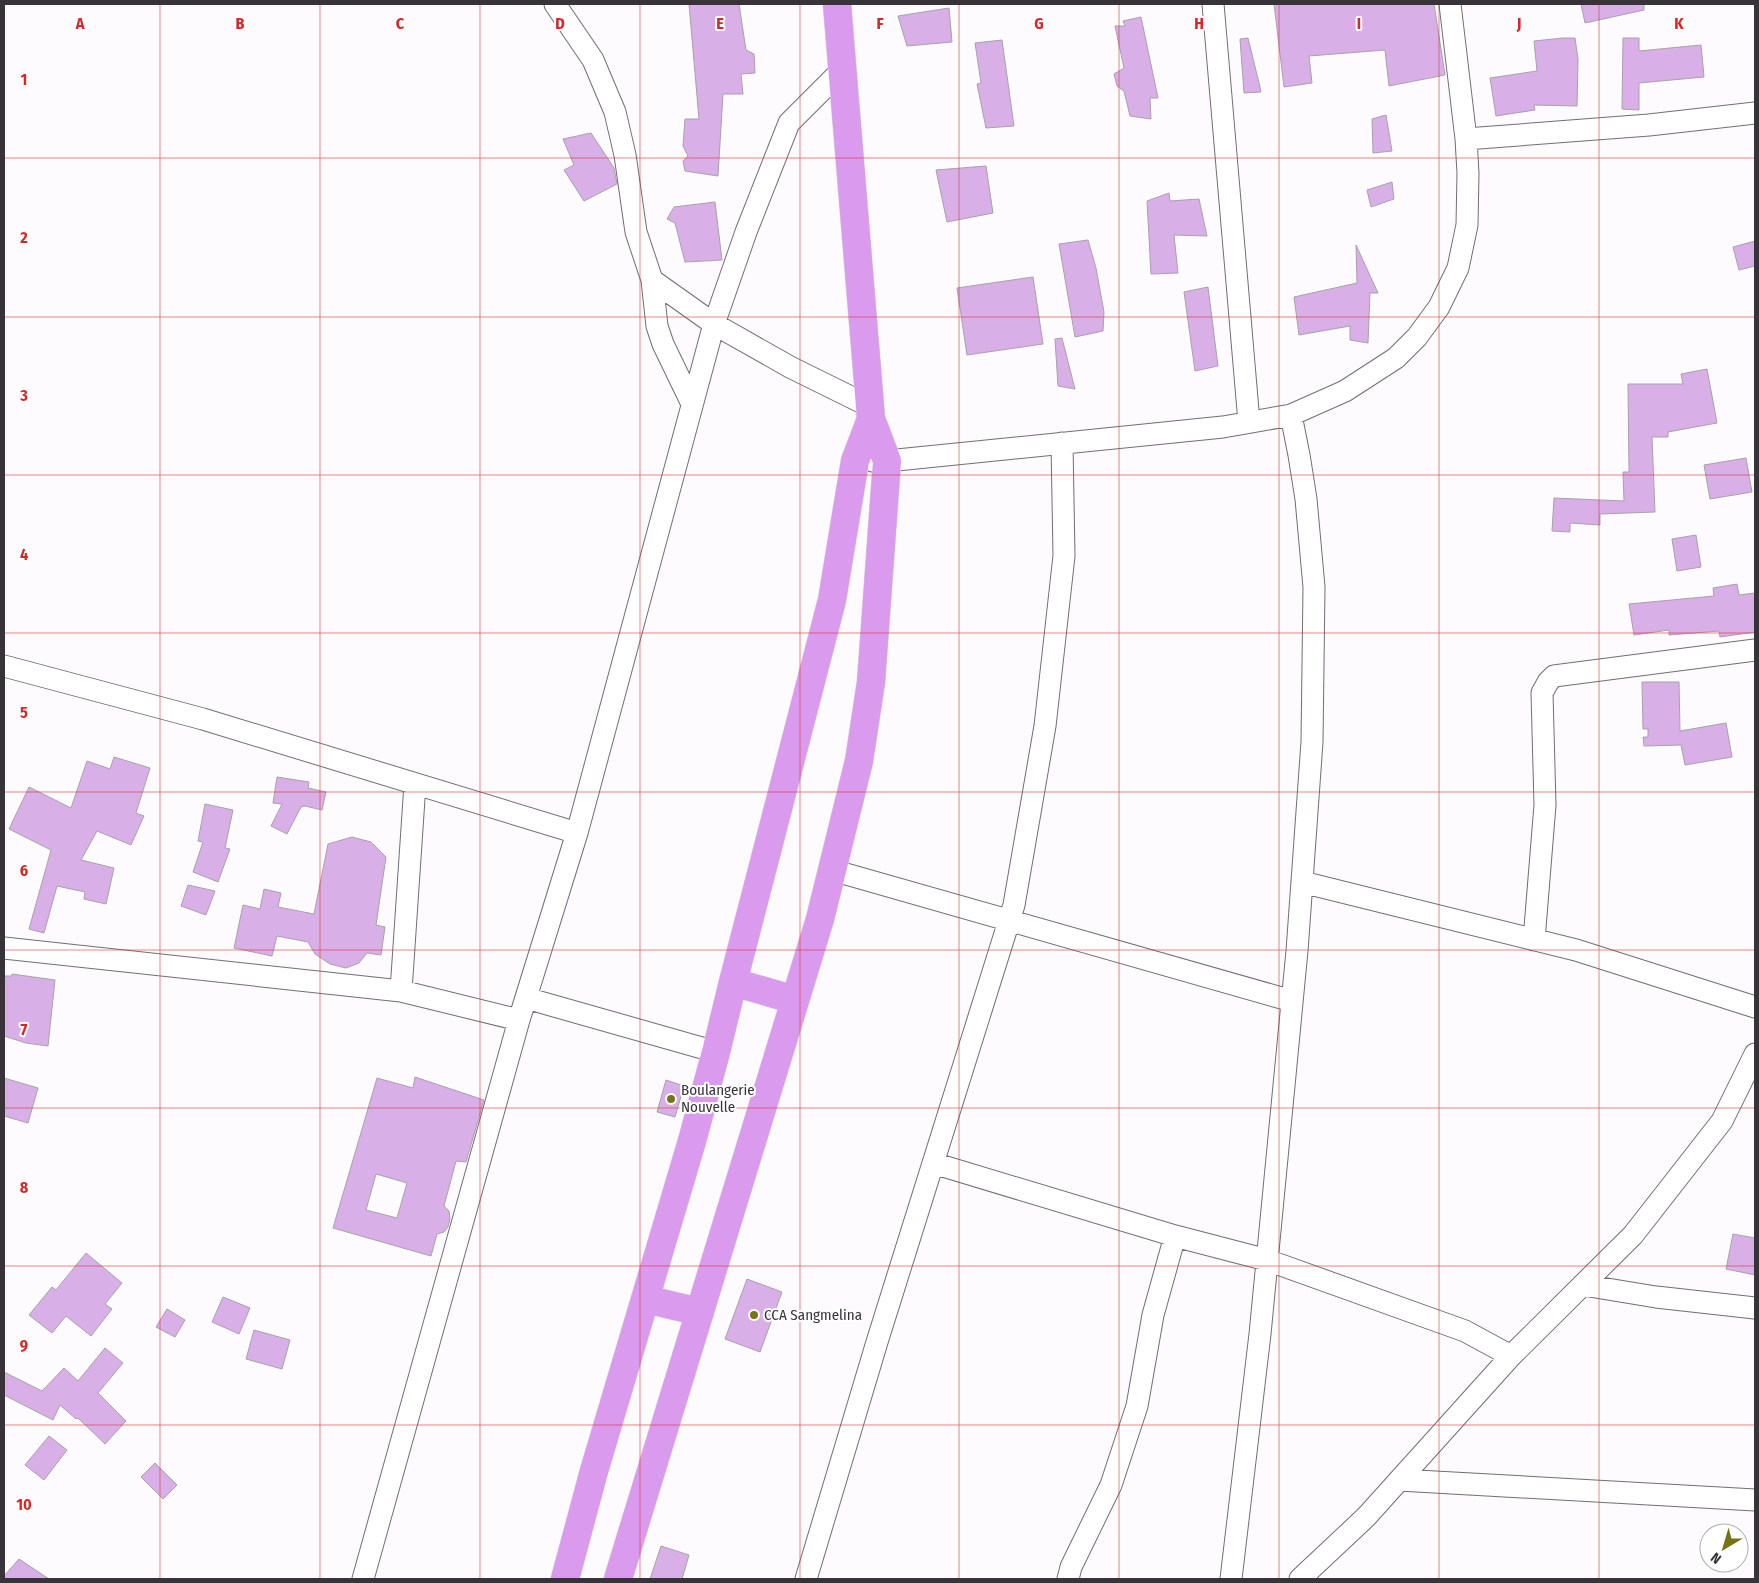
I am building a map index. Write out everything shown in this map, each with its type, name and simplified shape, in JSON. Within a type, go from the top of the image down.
[{"type":"highway","points":[[618,1579],[820,919],[859,761],[871,682],[887,460],[870,413],[837,4]]},
{"type":"highway","points":[[565,1579],[594,1471],[692,1141],[716,1052],[732,982],[832,600],[855,460],[870,413]]},
{"type":"highway","points":[[732,982],[795,1000]]},
{"type":"highway","points":[[645,1298],[700,1312]]},
{"type":"street","points":[[555,4],[593,60],[615,112],[625,155],[636,232],[652,280],[657,326],[663,344],[692,404]]},
{"type":"street","points":[[1213,4],[1249,422]]},
{"type":"street","points":[[855,460],[887,460],[1223,427],[1291,415],[1345,391],[1396,358],[1417,337],[1439,307],[1458,268],[1466,226],[1468,173],[1466,140],[1450,4]]},
{"type":"street","points":[[363,1579],[519,1020],[577,833],[714,324],[746,232],[789,123],[843,69]]},
{"type":"street","points":[[1466,140],[1649,125],[1755,113]]},
{"type":"street","points":[[652,280],[714,324],[870,413]]},
{"type":"street","points":[[1231,1579],[1260,1334],[1292,1000],[1312,742],[1314,587],[1306,499],[1291,415]]},
{"type":"street","points":[[806,1579],[1014,905],[1045,726],[1064,556],[1062,443]]},
{"type":"street","points":[[1534,940],[1545,805],[1542,693],[1548,682],[1554,676],[1755,650]]},
{"type":"street","points":[[4,666],[203,719],[577,833]]},
{"type":"street","points":[[401,991],[415,784]]},
{"type":"street","points":[[832,870],[1292,1000]]},
{"type":"street","points":[[1302,882],[1576,950],[1755,1007]]},
{"type":"street","points":[[4,948],[401,991],[519,1020]]},
{"type":"street","points":[[526,998],[716,1052]]},
{"type":"street","points":[[1300,1579],[1366,1517],[1511,1356],[1634,1235],[1722,1121],[1755,1054]]},
{"type":"street","points":[[933,1163],[1175,1236],[1267,1260],[1465,1331],[1511,1356]]},
{"type":"street","points":[[1068,1579],[1071,1568],[1111,1485],[1137,1406],[1153,1315],[1175,1236]]},
{"type":"street","points":[[1583,1285],[1656,1297],[1755,1308]]},
{"type":"street","points":[[1399,1480],[1755,1500]]},
{"type":"building","points":[[689,4],[739,4],[746,50],[754,54],[755,73],[741,74],[743,94],[723,94],[718,176],[685,171],[683,161],[688,156],[683,146],[685,119],[699,119]]},
{"type":"building","points":[[1274,4],[1434,4],[1445,75],[1389,86],[1385,50],[1309,56],[1312,83],[1284,87]]},
{"type":"building","points":[[1581,4],[1644,4],[1644,10],[1585,23]]},
{"type":"building","points":[[949,8],[952,42],[907,46],[898,16]]},
{"type":"building","points":[[1141,17],[1158,98],[1150,98],[1151,119],[1130,116],[1124,91],[1117,86],[1114,74],[1124,68],[1115,26],[1125,26],[1123,21]]},
{"type":"building","points":[[1248,38],[1261,92],[1244,93],[1240,39]]},
{"type":"building","points":[[1575,38],[1578,59],[1577,106],[1534,105],[1535,110],[1496,116],[1490,78],[1537,71],[1534,41]]},
{"type":"building","points":[[1623,38],[1639,38],[1639,51],[1701,45],[1704,77],[1639,83],[1639,110],[1622,109]]},
{"type":"building","points":[[1002,40],[1014,126],[986,128],[977,84],[981,83],[975,43]]},
{"type":"building","points":[[1386,115],[1392,151],[1373,153],[1372,119]]},
{"type":"building","points":[[591,133],[614,168],[617,184],[584,201],[564,170],[574,165],[563,139]]},
{"type":"building","points":[[986,166],[993,213],[947,222],[936,170]]},
{"type":"building","points":[[1392,182],[1394,199],[1371,207],[1367,190]]},
{"type":"building","points":[[1169,193],[1170,201],[1199,199],[1207,236],[1174,235],[1178,273],[1151,274],[1147,201]]},
{"type":"building","points":[[715,202],[722,260],[685,262],[675,223],[667,219],[674,207]]},
{"type":"building","points":[[1088,240],[1096,268],[1104,312],[1103,331],[1075,337],[1059,244]]},
{"type":"building","points":[[1755,241],[1755,266],[1739,270],[1733,247]]},
{"type":"building","points":[[1356,245],[1378,293],[1370,293],[1368,343],[1350,340],[1350,326],[1299,335],[1294,297],[1357,283]]},
{"type":"building","points":[[1033,277],[1043,344],[967,355],[957,288]]},
{"type":"building","points":[[1208,287],[1218,366],[1195,371],[1184,292]]},
{"type":"building","points":[[1062,338],[1075,389],[1058,386],[1055,339]]},
{"type":"building","points":[[1707,369],[1717,423],[1668,432],[1668,437],[1652,437],[1655,512],[1600,514],[1600,525],[1570,523],[1570,532],[1552,531],[1554,498],[1624,501],[1623,472],[1629,472],[1628,384],[1683,384],[1681,374]]},
{"type":"building","points":[[1746,458],[1752,492],[1710,499],[1704,465]]},
{"type":"building","points":[[1696,535],[1701,567],[1677,571],[1672,539]]},
{"type":"building","points":[[1737,584],[1739,595],[1755,593],[1755,632],[1720,637],[1719,631],[1669,635],[1669,630],[1634,635],[1629,604],[1714,596],[1713,588]]},
{"type":"building","points":[[1642,682],[1679,682],[1680,731],[1726,723],[1732,757],[1685,765],[1681,745],[1644,746],[1643,737],[1648,737],[1648,729],[1643,729]]},
{"type":"building","points":[[114,757],[150,768],[136,813],[144,816],[131,845],[97,831],[81,860],[114,868],[106,904],[84,899],[85,892],[57,886],[44,933],[29,929],[51,850],[9,829],[29,787],[71,808],[87,761],[110,769]]},
{"type":"building","points":[[277,777],[309,782],[308,788],[326,792],[322,810],[305,806],[301,807],[287,834],[271,826],[282,804],[273,803]]},
{"type":"building","points":[[205,804],[233,810],[225,848],[230,849],[218,882],[193,872],[203,842],[198,841]]},
{"type":"building","points":[[352,837],[371,842],[386,857],[376,925],[385,927],[381,955],[367,953],[359,963],[346,968],[330,964],[315,954],[308,942],[277,936],[272,956],[234,948],[243,905],[260,909],[264,889],[281,893],[278,907],[314,914],[328,844]]},
{"type":"building","points":[[188,885],[215,891],[206,915],[181,906]]},
{"type":"building","points":[[12,974],[55,980],[48,1046],[26,1043],[4,1036],[4,976],[12,976]]},
{"type":"building","points":[[415,1077],[484,1100],[466,1162],[456,1161],[444,1206],[449,1211],[448,1227],[444,1232],[437,1234],[431,1256],[333,1228],[377,1078],[413,1088]],"holes":[[[376,1174],[407,1183],[397,1218],[366,1210]]]},
{"type":"building","points":[[4,1078],[38,1088],[28,1123],[4,1116]]},
{"type":"building","name":"Boulangerie Nouvelle","points":[[666,1080],[684,1086],[675,1117],[657,1112]]},
{"type":"building","points":[[1733,1234],[1755,1238],[1755,1275],[1726,1269]]},
{"type":"building","points":[[86,1253],[122,1283],[105,1304],[112,1309],[91,1336],[66,1316],[52,1333],[29,1315],[52,1287],[56,1290]]},
{"type":"building","name":"CCA Sangmelina","points":[[747,1279],[782,1292],[760,1352],[725,1339]]},
{"type":"building","points":[[223,1297],[250,1308],[239,1334],[212,1322]]},
{"type":"building","points":[[167,1309],[185,1320],[175,1337],[156,1327]]},
{"type":"building","points":[[254,1330],[290,1340],[282,1369],[246,1359]]},
{"type":"building","points":[[105,1348],[123,1363],[98,1393],[126,1421],[105,1444],[78,1418],[76,1419],[60,1405],[53,1420],[4,1395],[4,1372],[42,1391],[64,1368],[78,1381]]},
{"type":"building","points":[[49,1436],[67,1450],[44,1480],[25,1465]]},
{"type":"building","points":[[155,1463],[177,1485],[163,1499],[141,1477]]},
{"type":"building","points":[[661,1546],[689,1555],[682,1579],[650,1579]]},
{"type":"building","points":[[19,1559],[49,1579],[4,1579],[4,1576]]},
{"type":"place","name":"Boulangerie Nouvelle","points":[[671,1099]]},
{"type":"place","name":"CCA Sangmelina","points":[[754,1315]]}]
